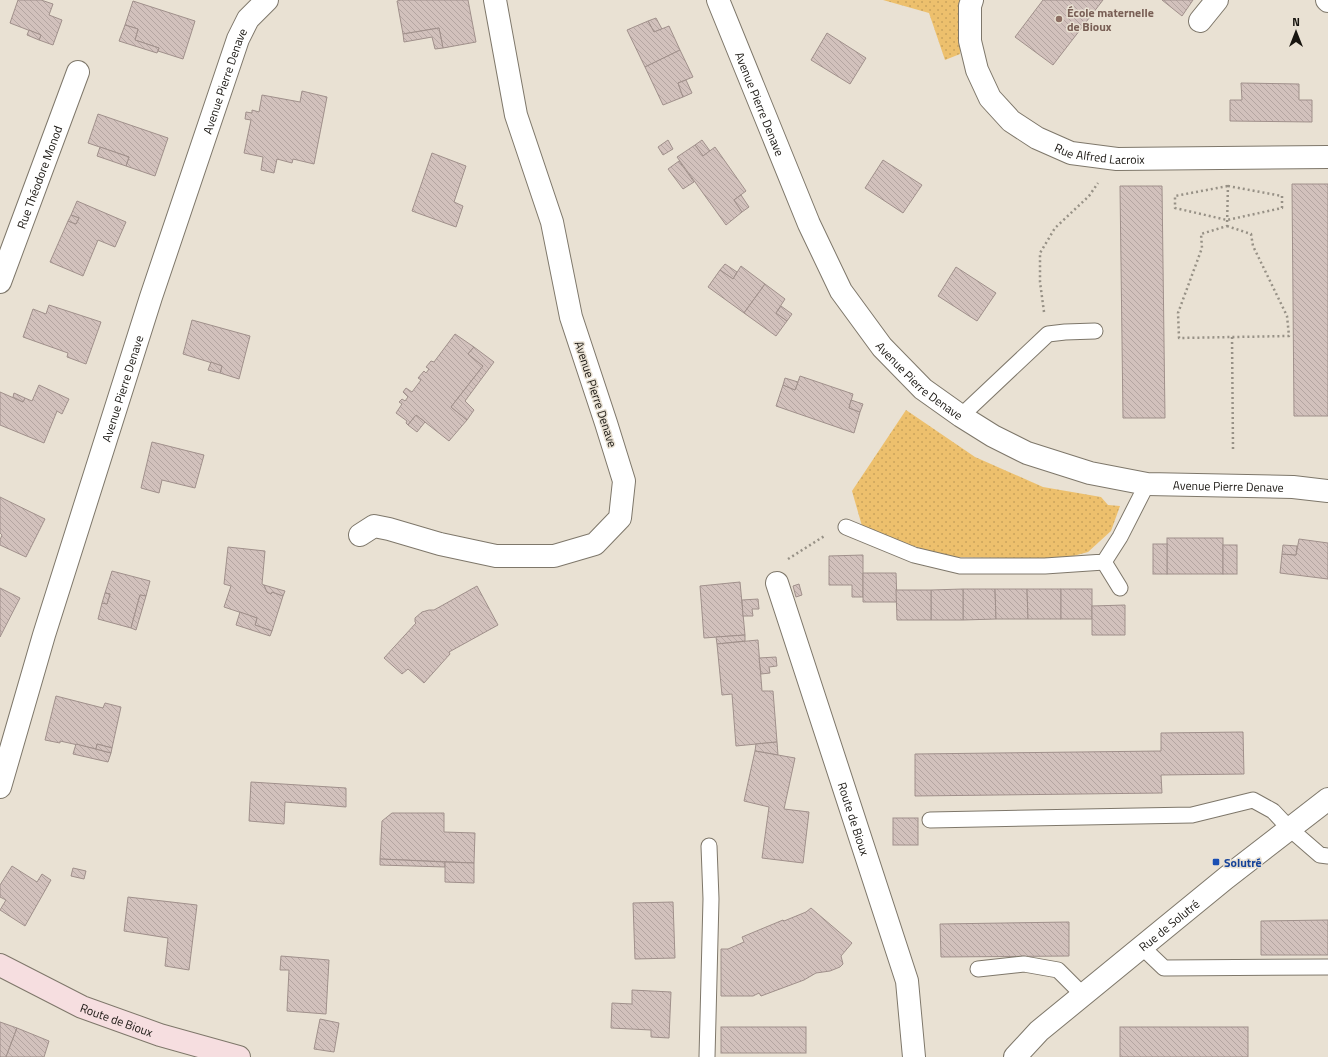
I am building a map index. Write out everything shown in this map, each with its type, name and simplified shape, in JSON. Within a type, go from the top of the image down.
[{"type":"main road","name":"Route de Bioux","points":[[0,965],[82,1007],[160,1035],[239,1057]]},
{"type":"street","name":"Avenue Pierre Denave","points":[[0,787],[44,636],[149,305],[238,39],[248,19],[268,0]]},
{"type":"street","name":"Avenue Pierre Denave","points":[[360,535],[374,526],[440,544],[496,556],[554,556],[595,544],[620,518],[624,481],[571,317],[552,222],[516,115],[495,0]]},
{"type":"street","name":"Avenue Pierre Denave","points":[[718,0],[809,224],[841,291],[882,347],[923,389],[992,436],[1027,453],[1090,473],[1147,484],[1293,487],[1328,491]]},
{"type":"street","name":"Rue Alfred Lacroix","points":[[972,0],[970,6],[970,41],[977,70],[990,98],[1011,121],[1037,138],[1071,152],[1117,159],[1328,157]]},
{"type":"street","points":[[1200,21],[1217,0]]},
{"type":"street","name":"Rue Théodore Monod","points":[[0,282],[78,72]]},
{"type":"street","name":"Route de Bioux","points":[[778,583],[907,981],[914,1057]]},
{"type":"street","name":"Rue de Solutré","points":[[1015,1057],[1039,1031],[1226,878],[1328,798]]},
{"type":"lane","points":[[961,416],[1048,334],[1095,330]]},
{"type":"lane","points":[[1104,562],[1120,537],[1147,484]]},
{"type":"lane","points":[[846,526],[914,555],[960,566],[1046,566],[1104,562]]},
{"type":"lane","points":[[1104,562],[1120,588]]},
{"type":"lane","points":[[930,820],[1192,815],[1253,800],[1273,811],[1290,829],[1320,855],[1328,856]]},
{"type":"lane","points":[[707,1057],[711,899],[709,846]]},
{"type":"lane","points":[[1142,947],[1164,968],[1328,967]]},
{"type":"lane","points":[[978,969],[1024,964],[1058,970],[1083,995]]},
{"type":"path","points":[[1048,334],[1040,282],[1040,253],[1055,228],[1089,196],[1117,159]]},
{"type":"path","points":[[1227,226],[1228,186]]},
{"type":"path","points":[[1228,186],[1282,196],[1282,208],[1227,220],[1175,208],[1175,196],[1228,186]]},
{"type":"path","points":[[1227,226],[1251,234],[1253,246],[1287,316],[1288,336],[1179,338],[1178,313],[1202,248],[1201,234],[1227,226]]},
{"type":"path","points":[[1232,337],[1233,449]]},
{"type":"path","points":[[778,583],[786,561],[822,537],[846,526]]},
{"type":"shaded area","points":[[883,0],[960,0],[960,54],[945,60],[929,13]]},
{"type":"shaded area","points":[[906,410],[975,457],[1043,487],[1101,497],[1108,505],[1120,506],[1111,531],[1088,552],[1062,559],[950,557],[897,541],[862,526],[852,491]]},
{"type":"building","points":[[18,0],[41,0],[53,4],[49,15],[62,20],[53,45],[39,40],[41,35],[10,23]]},
{"type":"building","points":[[468,0],[476,42],[443,48],[439,28],[403,34],[397,1]]},
{"type":"building","name":"École maternelle de Bioux","points":[[1043,0],[1103,0],[1053,65],[1015,37]]},
{"type":"building","name":"École maternelle de Bioux","points":[[1162,0],[1193,0],[1182,16]]},
{"type":"building","points":[[133,1],[195,21],[183,59],[158,51],[159,48],[135,40],[138,29],[125,25]]},
{"type":"building","points":[[656,18],[662,29],[654,32],[648,21]]},
{"type":"building","points":[[648,21],[654,32],[669,26],[680,50],[645,67],[627,30]]},
{"type":"building","points":[[125,25],[138,29],[135,40],[159,48],[157,53],[119,41]]},
{"type":"building","points":[[439,28],[443,48],[435,49],[432,37],[404,42],[403,34]]},
{"type":"building","points":[[29,30],[41,35],[39,40],[27,35]]},
{"type":"building","points":[[827,33],[866,58],[850,84],[811,60]]},
{"type":"building","points":[[680,50],[693,77],[678,83],[683,97],[663,105],[645,67]]},
{"type":"building","points":[[686,80],[692,93],[683,97],[678,83]]},
{"type":"building","points":[[1241,83],[1299,84],[1299,100],[1312,100],[1312,122],[1230,121],[1230,100],[1242,100]]},
{"type":"building","points":[[302,91],[327,97],[314,164],[293,159],[292,163],[277,159],[274,173],[261,170],[263,157],[244,153],[251,120],[245,119],[246,112],[252,113],[252,110],[259,112],[262,95],[300,102]]},
{"type":"building","points":[[98,114],[168,138],[155,176],[126,166],[129,157],[88,143]]},
{"type":"building","points":[[668,140],[673,149],[663,155],[658,147]]},
{"type":"building","points":[[702,140],[710,151],[703,156],[695,145]]},
{"type":"building","points":[[695,145],[703,156],[715,147],[746,191],[734,200],[742,212],[726,225],[677,157]]},
{"type":"building","points":[[100,147],[129,157],[126,166],[97,156]]},
{"type":"building","points":[[432,153],[466,166],[454,202],[463,206],[456,227],[412,211]]},
{"type":"building","points":[[883,160],[922,185],[903,213],[865,188]]},
{"type":"building","points":[[679,161],[694,182],[683,189],[668,169]]},
{"type":"building","points":[[1292,184],[1328,184],[1328,416],[1294,416]]},
{"type":"building","points":[[1120,186],[1162,186],[1165,418],[1123,418]]},
{"type":"building","points":[[741,195],[749,207],[742,212],[734,200]]},
{"type":"building","points":[[77,201],[126,222],[115,247],[98,240],[83,276],[50,262],[68,221],[76,224],[79,218],[71,215]]},
{"type":"building","points":[[71,215],[79,218],[76,224],[68,221]]},
{"type":"building","points":[[725,264],[737,272],[733,279],[720,270]]},
{"type":"building","points":[[741,266],[765,284],[744,313],[708,287],[720,270],[733,279]]},
{"type":"building","points":[[956,267],[996,293],[977,321],[938,296]]},
{"type":"building","points":[[765,284],[785,299],[776,313],[787,321],[776,336],[744,313]]},
{"type":"building","points":[[49,305],[101,322],[86,364],[67,357],[68,353],[23,337],[33,309],[46,314]]},
{"type":"building","points":[[781,306],[792,314],[787,321],[776,313]]},
{"type":"building","points":[[192,320],[250,336],[239,379],[220,373],[222,366],[183,354]]},
{"type":"building","points":[[455,334],[474,347],[468,354],[483,366],[451,407],[467,420],[449,441],[416,415],[408,425],[406,423],[407,421],[396,413],[402,404],[399,402],[402,399],[405,401],[408,397],[403,392],[406,388],[412,392],[421,380],[418,378],[424,371],[426,373],[429,369],[426,367],[431,361],[434,362]]},
{"type":"building","points":[[474,347],[494,362],[465,401],[474,410],[467,420],[451,407],[483,366],[468,354]]},
{"type":"building","points":[[211,362],[222,366],[220,373],[208,370]]},
{"type":"building","points":[[800,376],[853,394],[849,408],[860,412],[854,433],[776,406],[783,385],[795,390]]},
{"type":"building","points":[[785,378],[798,382],[795,390],[783,385]]},
{"type":"building","points":[[39,385],[69,399],[62,414],[57,411],[44,443],[0,425],[0,392],[23,402],[25,398],[32,401]]},
{"type":"building","points":[[14,393],[25,398],[23,402],[13,397]]},
{"type":"building","points":[[851,400],[863,404],[860,412],[849,408]]},
{"type":"building","points":[[416,415],[425,422],[417,432],[408,425]]},
{"type":"building","points":[[152,442],[204,455],[195,488],[162,480],[159,493],[141,488]]},
{"type":"building","points":[[0,497],[45,519],[26,557],[0,545],[2,535],[0,533]]},
{"type":"building","points":[[1167,538],[1223,538],[1223,574],[1167,574]]},
{"type":"building","points":[[1299,539],[1328,543],[1328,579],[1280,573],[1282,554],[1296,555]]},
{"type":"building","points":[[1153,544],[1167,544],[1167,574],[1153,574]]},
{"type":"building","points":[[1223,545],[1237,545],[1237,574],[1223,574]]},
{"type":"building","points":[[1283,545],[1297,546],[1296,555],[1282,554]]},
{"type":"building","points":[[228,547],[265,551],[262,584],[267,592],[271,594],[272,592],[283,596],[272,631],[255,625],[257,618],[224,607],[231,586],[224,584]]},
{"type":"building","points":[[863,555],[863,597],[852,597],[852,585],[829,585],[829,556]]},
{"type":"building","points":[[112,571],[150,581],[146,596],[140,595],[131,628],[98,619],[102,603],[107,604],[110,594],[105,593]]},
{"type":"building","points":[[863,573],[896,573],[897,602],[863,602]]},
{"type":"building","points":[[740,582],[745,635],[704,638],[700,586]]},
{"type":"building","points":[[799,584],[802,595],[796,597],[793,586]]},
{"type":"building","points":[[264,585],[285,591],[283,596],[272,592],[271,594],[267,592]]},
{"type":"building","points":[[477,586],[498,625],[449,652],[450,654],[424,683],[408,669],[402,674],[384,658],[416,623],[415,618],[422,612],[434,610]]},
{"type":"building","points":[[0,588],[20,598],[0,637]]},
{"type":"building","points":[[963,589],[995,589],[996,619],[963,620]]},
{"type":"building","points":[[963,589],[963,620],[931,620],[931,590]]},
{"type":"building","points":[[995,589],[1027,589],[1028,619],[996,619]]},
{"type":"building","points":[[1027,589],[1061,589],[1061,619],[1028,619]]},
{"type":"building","points":[[1061,589],[1092,589],[1092,619],[1061,619]]},
{"type":"building","points":[[896,590],[931,590],[931,620],[897,620]]},
{"type":"building","points":[[105,593],[110,594],[107,604],[102,603]]},
{"type":"building","points":[[140,595],[146,596],[136,630],[131,628]]},
{"type":"building","points":[[758,599],[759,609],[752,609],[753,616],[743,616],[742,600]]},
{"type":"building","points":[[1125,605],[1125,635],[1092,635],[1092,606]]},
{"type":"building","points":[[240,612],[257,618],[255,625],[272,631],[270,636],[236,625]]},
{"type":"building","points":[[745,635],[745,641],[717,644],[716,637]]},
{"type":"building","points":[[758,640],[762,691],[773,691],[777,742],[736,746],[732,694],[722,695],[717,644]]},
{"type":"building","points":[[776,657],[777,666],[769,667],[770,673],[761,674],[759,658]]},
{"type":"building","points":[[56,696],[103,708],[105,703],[121,707],[112,748],[97,744],[96,749],[60,741],[60,743],[45,740]]},
{"type":"building","points":[[1243,732],[1244,774],[1161,775],[1162,793],[915,796],[915,754],[1161,751],[1161,733]]},
{"type":"building","points":[[777,742],[778,755],[755,751],[756,744]]},
{"type":"building","points":[[76,744],[111,753],[108,762],[73,754]]},
{"type":"building","points":[[97,744],[112,748],[111,753],[96,749]]},
{"type":"building","points":[[755,751],[795,758],[784,809],[809,812],[803,863],[762,858],[769,807],[744,801]]},
{"type":"building","points":[[251,782],[346,788],[346,807],[285,802],[284,824],[249,821]]},
{"type":"building","points":[[392,813],[444,813],[444,832],[475,833],[474,863],[380,859],[382,821]]},
{"type":"building","points":[[893,818],[918,818],[918,845],[893,845]]},
{"type":"building","points":[[380,859],[445,862],[445,867],[380,865]]},
{"type":"building","points":[[445,862],[474,863],[474,883],[445,882]]},
{"type":"building","points":[[12,866],[37,882],[42,874],[51,880],[25,926],[0,910],[6,900],[0,897],[0,885]]},
{"type":"building","points":[[73,868],[86,871],[84,879],[71,876]]},
{"type":"building","points":[[128,897],[197,905],[189,970],[165,966],[168,938],[124,931]]},
{"type":"building","points":[[673,902],[675,958],[635,959],[633,903]]},
{"type":"building","points":[[811,908],[852,943],[841,956],[843,964],[840,967],[830,971],[816,973],[804,980],[761,996],[759,993],[753,996],[721,996],[721,949],[728,949],[744,942],[742,937],[806,912]]},
{"type":"building","points":[[1328,920],[1328,955],[1261,955],[1261,921]]},
{"type":"building","points":[[1069,922],[1069,956],[941,957],[940,924]]},
{"type":"building","points":[[281,956],[329,960],[326,1014],[287,1011],[289,970],[280,970]]},
{"type":"building","points":[[632,990],[671,992],[669,1038],[651,1037],[651,1030],[611,1028],[612,1003],[632,1004]]},
{"type":"building","points":[[320,1019],[339,1023],[334,1052],[314,1049]]},
{"type":"building","points":[[0,1022],[17,1028],[6,1057],[0,1057]]},
{"type":"building","points":[[721,1027],[806,1027],[806,1053],[721,1053]]},
{"type":"building","points":[[1120,1027],[1248,1027],[1248,1057],[1120,1057]]},
{"type":"building","points":[[17,1028],[49,1041],[44,1057],[6,1057]]},
{"type":"place","name":"École maternelle de Bioux","points":[[1059,19]]},
{"type":"place","name":"Solutré","points":[[1216,862]]}]
